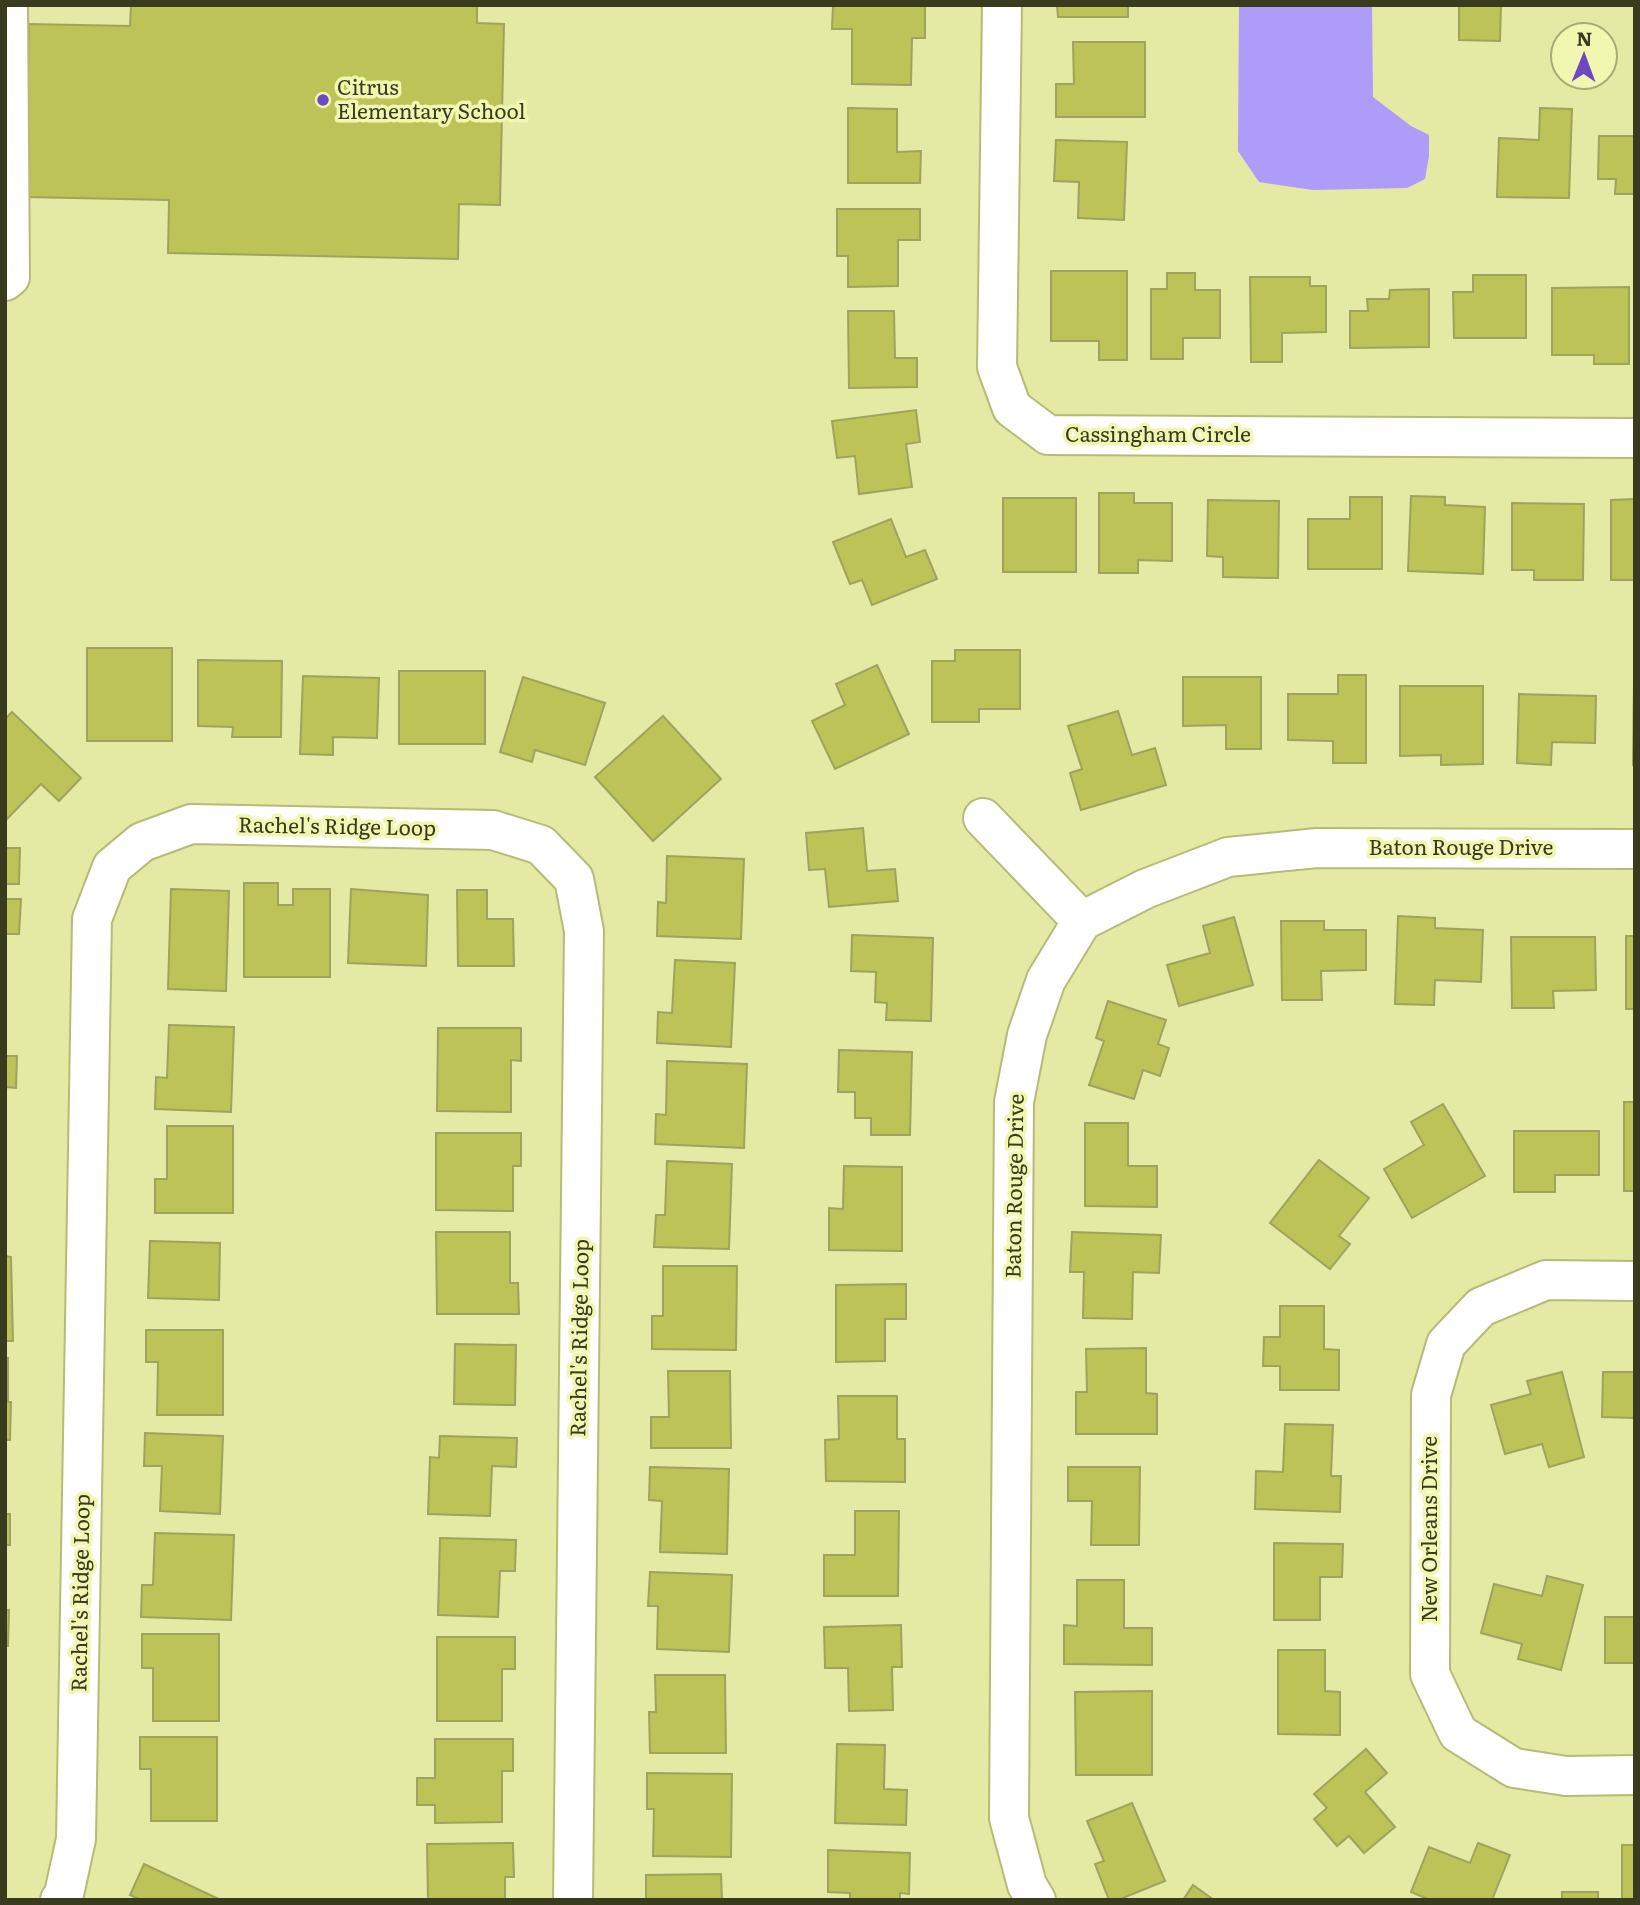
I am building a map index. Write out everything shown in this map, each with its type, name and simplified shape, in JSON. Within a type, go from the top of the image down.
[{"type":"street","points":[[5,281],[10,277],[8,5]]},
{"type":"street","name":"Cassingham Circle","points":[[1002,5],[997,367],[1012,408],[1048,435],[1635,438]]},
{"type":"street","points":[[983,818],[1082,921]]},
{"type":"street","name":"Rachel's Ridge Loop","points":[[60,1900],[64,1894],[76,1839],[92,919],[112,867],[142,842],[191,824],[493,830],[541,845],[575,879],[584,931],[573,1900]]},
{"type":"street","name":"Baton Rouge Drive","points":[[1036,1900],[1027,1885],[1009,1818],[1014,1102],[1027,1035],[1046,980],[1082,921],[1145,889],[1228,857],[1317,848],[1635,849]]},
{"type":"street","name":"New Orleans Drive","points":[[1635,1281],[1546,1280],[1480,1307],[1446,1344],[1431,1395],[1430,1674],[1458,1733],[1514,1768],[1566,1776],[1635,1775]]},
{"type":"shaded area","points":[[1239,5],[1372,5],[1373,97],[1411,126],[1429,135],[1425,179],[1407,188],[1313,190],[1259,182],[1238,151]]},
{"type":"building","points":[[131,5],[477,5],[477,23],[504,24],[500,205],[459,204],[458,259],[168,253],[169,200],[26,197],[29,24],[130,26]]},
{"type":"building","points":[[833,5],[925,5],[925,38],[912,38],[911,85],[852,84],[852,29],[832,29]]},
{"type":"building","points":[[1057,5],[1128,5],[1128,17],[1058,17]]},
{"type":"building","points":[[1459,5],[1501,5],[1500,41],[1459,40]]},
{"type":"building","points":[[1073,42],[1145,42],[1145,117],[1056,117],[1056,84],[1074,84]]},
{"type":"building","points":[[848,108],[897,109],[897,152],[921,151],[920,183],[848,183]]},
{"type":"building","points":[[1540,108],[1572,109],[1569,198],[1497,197],[1499,138],[1539,140]]},
{"type":"building","points":[[1635,123],[1635,194],[1615,194],[1616,179],[1598,179],[1599,136],[1634,136]]},
{"type":"building","points":[[1056,140],[1127,142],[1124,220],[1078,218],[1079,182],[1054,181]]},
{"type":"building","points":[[837,209],[920,209],[920,240],[898,240],[898,286],[848,287],[848,256],[837,256]]},
{"type":"building","points":[[1051,271],[1127,271],[1127,360],[1099,360],[1099,341],[1051,341]]},
{"type":"building","points":[[1167,273],[1195,273],[1195,290],[1220,290],[1220,338],[1183,338],[1183,359],[1151,359],[1151,289],[1167,289]]},
{"type":"building","points":[[1473,275],[1526,275],[1526,338],[1454,338],[1453,292],[1473,292]]},
{"type":"building","points":[[1250,277],[1310,277],[1310,286],[1326,286],[1326,332],[1282,333],[1282,362],[1251,362]]},
{"type":"building","points":[[1629,287],[1629,364],[1594,364],[1594,355],[1552,355],[1552,288]]},
{"type":"building","points":[[1429,289],[1429,347],[1350,348],[1350,311],[1368,311],[1367,299],[1389,299],[1390,290]]},
{"type":"building","points":[[848,311],[894,311],[895,358],[917,358],[917,387],[849,388]]},
{"type":"building","points":[[916,410],[920,442],[906,444],[912,487],[859,494],[855,456],[837,458],[832,421]]},
{"type":"building","points":[[1099,493],[1134,493],[1134,503],[1172,503],[1172,561],[1138,560],[1138,573],[1099,573]]},
{"type":"building","points":[[1411,496],[1445,497],[1445,505],[1485,507],[1483,574],[1408,571]]},
{"type":"building","points":[[1350,497],[1382,497],[1382,569],[1308,569],[1308,519],[1350,519]]},
{"type":"building","points":[[1003,498],[1076,498],[1076,572],[1003,572]]},
{"type":"building","points":[[1635,499],[1635,580],[1611,580],[1611,500]]},
{"type":"building","points":[[1208,500],[1279,501],[1278,578],[1223,577],[1223,557],[1207,556]]},
{"type":"building","points":[[1512,503],[1584,504],[1583,580],[1534,580],[1534,570],[1512,570]]},
{"type":"building","points":[[891,519],[906,557],[925,550],[937,579],[872,605],[862,580],[850,584],[833,542]]},
{"type":"building","points":[[87,648],[172,648],[172,741],[87,741]]},
{"type":"building","points":[[955,650],[1020,650],[1020,709],[979,709],[979,722],[932,722],[932,661],[955,661]]},
{"type":"building","points":[[198,660],[282,661],[281,737],[232,737],[233,727],[198,726]]},
{"type":"building","points":[[877,665],[909,734],[835,769],[812,721],[845,705],[836,684]]},
{"type":"building","points":[[399,671],[485,671],[485,744],[399,744]]},
{"type":"building","points":[[1338,675],[1366,675],[1366,763],[1333,763],[1333,741],[1288,740],[1288,694],[1338,694]]},
{"type":"building","points":[[303,676],[379,678],[377,738],[333,737],[333,755],[300,754]]},
{"type":"building","points":[[523,677],[605,703],[585,765],[535,750],[532,762],[500,752]]},
{"type":"building","points":[[1183,677],[1261,677],[1261,749],[1226,749],[1226,725],[1183,726]]},
{"type":"building","points":[[1634,681],[1635,765],[1633,765]]},
{"type":"building","points":[[1400,686],[1483,686],[1483,764],[1441,765],[1441,755],[1400,756]]},
{"type":"building","points":[[1519,694],[1596,696],[1595,743],[1552,742],[1551,765],[1517,763]]},
{"type":"building","points":[[1118,711],[1132,755],[1155,748],[1166,785],[1081,810],[1070,773],[1082,769],[1068,726]]},
{"type":"building","points":[[12,712],[81,778],[59,801],[41,784],[5,821],[5,719]]},
{"type":"building","points":[[663,716],[721,779],[653,841],[595,777]]},
{"type":"building","points":[[863,828],[867,871],[895,869],[898,901],[829,907],[825,869],[809,870],[806,833]]},
{"type":"building","points":[[5,848],[20,848],[19,884],[5,884]]},
{"type":"building","points":[[667,856],[744,859],[741,939],[657,936],[658,902],[666,903]]},
{"type":"building","points":[[244,883],[278,883],[278,905],[293,905],[293,889],[330,889],[330,977],[244,977]]},
{"type":"building","points":[[171,889],[229,891],[226,991],[168,989]]},
{"type":"building","points":[[351,889],[428,895],[426,966],[348,963]]},
{"type":"building","points":[[457,890],[487,890],[487,919],[513,919],[514,966],[458,966]]},
{"type":"building","points":[[5,899],[21,899],[19,934],[5,934]]},
{"type":"building","points":[[1398,916],[1435,918],[1435,928],[1483,930],[1481,982],[1435,980],[1434,1005],[1395,1004]]},
{"type":"building","points":[[1234,917],[1253,985],[1179,1006],[1167,965],[1210,953],[1203,926]]},
{"type":"building","points":[[1281,921],[1324,921],[1324,930],[1366,930],[1366,970],[1321,971],[1322,1000],[1282,1000]]},
{"type":"building","points":[[852,935],[933,938],[931,1021],[886,1020],[887,1003],[875,1002],[876,972],[851,971]]},
{"type":"building","points":[[1626,936],[1635,936],[1635,1009],[1626,1009]]},
{"type":"building","points":[[1511,937],[1595,937],[1596,990],[1553,991],[1554,1008],[1512,1008]]},
{"type":"building","points":[[675,960],[735,963],[731,1047],[657,1043],[658,1012],[672,1013]]},
{"type":"building","points":[[1108,1001],[1166,1020],[1158,1044],[1169,1048],[1160,1076],[1143,1070],[1134,1099],[1089,1085],[1104,1041],[1096,1038]]},
{"type":"building","points":[[169,1025],[234,1027],[231,1112],[155,1109],[156,1077],[167,1078]]},
{"type":"building","points":[[438,1028],[521,1028],[521,1061],[511,1060],[511,1112],[437,1111]]},
{"type":"building","points":[[839,1050],[912,1052],[910,1135],[871,1135],[871,1118],[855,1118],[855,1092],[838,1092]]},
{"type":"building","points":[[5,1056],[17,1056],[16,1088],[5,1087]]},
{"type":"building","points":[[667,1061],[747,1064],[744,1148],[655,1144],[656,1114],[666,1115]]},
{"type":"building","points":[[1624,1102],[1635,1102],[1635,1191],[1624,1191]]},
{"type":"building","points":[[1443,1104],[1485,1176],[1412,1218],[1384,1169],[1424,1145],[1411,1122]]},
{"type":"building","points":[[1085,1123],[1128,1123],[1128,1166],[1157,1166],[1157,1207],[1085,1206]]},
{"type":"building","points":[[167,1126],[233,1126],[233,1213],[155,1213],[155,1179],[167,1179]]},
{"type":"building","points":[[1514,1131],[1599,1131],[1599,1175],[1555,1175],[1555,1192],[1514,1192]]},
{"type":"building","points":[[436,1133],[521,1133],[521,1166],[513,1166],[513,1211],[436,1210]]},
{"type":"building","points":[[1319,1160],[1369,1198],[1339,1236],[1350,1244],[1330,1269],[1270,1223]]},
{"type":"building","points":[[667,1161],[732,1164],[729,1249],[654,1247],[656,1215],[665,1215]]},
{"type":"building","points":[[844,1166],[902,1167],[902,1251],[829,1250],[829,1208],[843,1209]]},
{"type":"building","points":[[436,1232],[510,1232],[510,1283],[518,1283],[519,1314],[437,1314]]},
{"type":"building","points":[[1072,1232],[1161,1235],[1159,1273],[1133,1272],[1132,1319],[1083,1318],[1084,1272],[1070,1272]]},
{"type":"building","points":[[150,1241],[220,1243],[219,1300],[148,1298]]},
{"type":"building","points":[[5,1256],[11,1257],[13,1341],[5,1341]]},
{"type":"building","points":[[663,1266],[737,1266],[736,1350],[652,1349],[652,1316],[663,1316]]},
{"type":"building","points":[[906,1284],[906,1319],[885,1319],[885,1361],[836,1362],[836,1285]]},
{"type":"building","points":[[1280,1306],[1324,1306],[1324,1349],[1339,1350],[1339,1390],[1280,1390],[1280,1366],[1263,1366],[1264,1337],[1280,1337]]},
{"type":"building","points":[[146,1330],[223,1330],[223,1415],[157,1415],[158,1362],[146,1362]]},
{"type":"building","points":[[455,1344],[516,1345],[515,1405],[454,1404]]},
{"type":"building","points":[[1146,1348],[1146,1393],[1157,1394],[1157,1434],[1076,1434],[1076,1392],[1087,1392],[1086,1349]]},
{"type":"building","points":[[5,1358],[8,1358],[8,1402],[11,1402],[10,1440],[5,1440]]},
{"type":"building","points":[[668,1371],[730,1371],[731,1448],[651,1448],[651,1417],[669,1417]]},
{"type":"building","points":[[1562,1372],[1584,1457],[1549,1467],[1542,1444],[1505,1454],[1491,1405],[1531,1394],[1527,1381]]},
{"type":"building","points":[[1603,1372],[1635,1372],[1635,1418],[1602,1417]]},
{"type":"building","points":[[838,1396],[897,1396],[897,1439],[905,1439],[905,1482],[826,1481],[825,1440],[839,1439]]},
{"type":"building","points":[[1285,1424],[1333,1425],[1331,1476],[1341,1476],[1340,1512],[1255,1509],[1256,1471],[1283,1472]]},
{"type":"building","points":[[145,1433],[223,1436],[220,1514],[160,1511],[162,1466],[144,1466]]},
{"type":"building","points":[[440,1436],[517,1438],[516,1467],[492,1466],[490,1516],[428,1514],[430,1457],[439,1458]]},
{"type":"building","points":[[650,1467],[729,1469],[727,1554],[660,1552],[662,1501],[649,1500]]},
{"type":"building","points":[[1068,1467],[1140,1467],[1139,1545],[1091,1545],[1092,1501],[1068,1501]]},
{"type":"building","points":[[855,1511],[899,1511],[898,1596],[824,1596],[824,1555],[855,1555]]},
{"type":"building","points":[[5,1514],[10,1514],[10,1545],[5,1545]]},
{"type":"building","points":[[155,1533],[234,1535],[231,1620],[141,1617],[142,1585],[153,1585]]},
{"type":"building","points":[[440,1538],[516,1540],[515,1571],[500,1571],[498,1617],[438,1615]]},
{"type":"building","points":[[1274,1543],[1343,1544],[1342,1577],[1320,1577],[1320,1620],[1274,1620]]},
{"type":"building","points":[[650,1572],[732,1575],[729,1652],[657,1649],[658,1606],[648,1606]]},
{"type":"building","points":[[1547,1576],[1583,1585],[1561,1670],[1518,1659],[1522,1644],[1481,1633],[1494,1584],[1542,1596]]},
{"type":"building","points":[[1077,1580],[1124,1580],[1124,1628],[1152,1628],[1152,1665],[1064,1664],[1064,1625],[1077,1626]]},
{"type":"building","points":[[5,1610],[9,1610],[8,1646],[5,1646]]},
{"type":"building","points":[[1605,1617],[1635,1617],[1635,1663],[1605,1663]]},
{"type":"building","points":[[901,1625],[902,1667],[892,1667],[893,1710],[849,1711],[848,1668],[825,1668],[824,1627]]},
{"type":"building","points":[[142,1634],[219,1634],[219,1721],[153,1721],[153,1668],[142,1668]]},
{"type":"building","points":[[437,1637],[515,1637],[515,1669],[502,1669],[502,1721],[437,1721]]},
{"type":"building","points":[[1278,1650],[1325,1650],[1325,1691],[1340,1692],[1340,1735],[1278,1734]]},
{"type":"building","points":[[655,1675],[725,1675],[726,1753],[650,1753],[649,1712],[656,1712]]},
{"type":"building","points":[[1152,1691],[1152,1775],[1076,1775],[1075,1692]]},
{"type":"building","points":[[140,1737],[217,1737],[217,1821],[151,1821],[151,1769],[140,1769]]},
{"type":"building","points":[[435,1739],[513,1739],[513,1771],[502,1771],[502,1822],[435,1823],[435,1805],[417,1805],[417,1778],[435,1778]]},
{"type":"building","points":[[837,1744],[885,1745],[884,1789],[907,1790],[906,1825],[835,1823]]},
{"type":"building","points":[[1366,1749],[1387,1773],[1365,1792],[1395,1827],[1364,1853],[1349,1836],[1337,1846],[1314,1819],[1327,1808],[1314,1794]]},
{"type":"building","points":[[647,1773],[732,1774],[731,1857],[653,1856],[654,1809],[647,1809]]},
{"type":"building","points":[[1132,1803],[1165,1881],[1118,1900],[1109,1900],[1095,1864],[1104,1861],[1087,1821]]},
{"type":"building","points":[[513,1843],[514,1877],[505,1877],[505,1900],[428,1900],[427,1844]]},
{"type":"building","points":[[1478,1843],[1510,1855],[1492,1900],[1430,1900],[1411,1892],[1429,1847],[1470,1863]]},
{"type":"building","points":[[1622,1845],[1635,1845],[1635,1900],[1622,1900]]},
{"type":"building","points":[[828,1850],[910,1853],[909,1894],[900,1893],[900,1900],[850,1900],[850,1893],[828,1892]]},
{"type":"building","points":[[144,1864],[219,1899],[141,1900],[130,1895]]},
{"type":"building","points":[[721,1874],[722,1900],[646,1900],[646,1875]]},
{"type":"building","points":[[1193,1885],[1214,1900],[1183,1900]]},
{"type":"building","points":[[1562,1892],[1598,1892],[1598,1900],[1562,1900]]},
{"type":"place","name":"Citrus Elementary School","points":[[323,100]]}]
